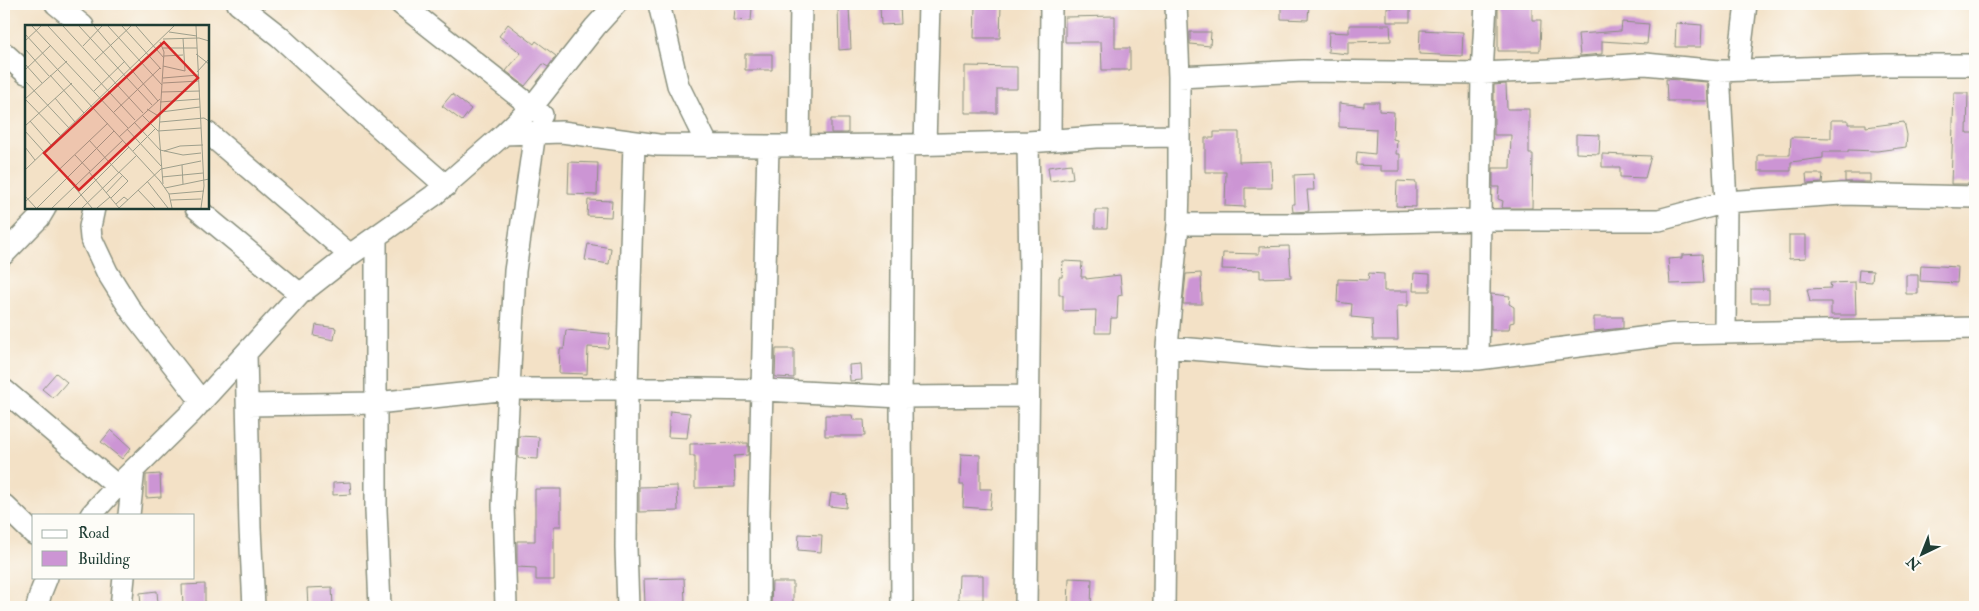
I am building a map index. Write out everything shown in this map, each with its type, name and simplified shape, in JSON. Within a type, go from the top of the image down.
[{"type":"street","points":[[56,4],[82,25]]},
{"type":"street","points":[[238,4],[279,36],[446,186]]},
{"type":"street","points":[[401,4],[562,132]]},
{"type":"street","points":[[659,4],[678,85],[708,146]]},
{"type":"street","points":[[799,146],[801,4]]},
{"type":"street","points":[[925,144],[929,4]]},
{"type":"street","points":[[1050,140],[1051,4]]},
{"type":"street","points":[[1164,607],[1167,347],[1178,224],[1178,136],[1180,120],[1176,4]]},
{"type":"street","points":[[1478,359],[1482,73],[1486,4]]},
{"type":"street","points":[[1725,332],[1729,71],[1746,4]]},
{"type":"street","points":[[92,514],[117,486],[202,402],[300,294],[350,255],[446,186],[532,107],[607,6]]},
{"type":"street","points":[[4,53],[25,72]]},
{"type":"street","points":[[1179,77],[1303,71],[1482,73],[1645,64],[1729,71],[1975,65]]},
{"type":"street","points":[[506,607],[503,505],[515,271],[534,132]]},
{"type":"street","points":[[504,134],[562,132],[634,143],[708,146],[903,146],[1028,142],[1097,137],[1178,136]]},
{"type":"street","points":[[209,134],[350,255]]},
{"type":"street","points":[[1026,607],[1030,271],[1028,142]]},
{"type":"street","points":[[628,607],[626,548],[627,389],[634,143]]},
{"type":"street","points":[[759,607],[759,511],[768,146]]},
{"type":"street","points":[[902,607],[903,146]]},
{"type":"street","points":[[1178,224],[1659,220],[1726,202],[1841,194],[1975,197]]},
{"type":"street","points":[[4,254],[39,218],[44,209]]},
{"type":"street","points":[[94,209],[90,227],[91,238],[107,272],[132,312],[202,402]]},
{"type":"street","points":[[197,209],[300,294]]},
{"type":"street","points":[[376,237],[376,510],[380,607]]},
{"type":"street","points":[[1167,347],[1309,359],[1478,359],[1672,334],[1975,328]]},
{"type":"street","points":[[246,354],[250,528],[254,607]]},
{"type":"street","points":[[4,390],[117,486]]},
{"type":"street","points":[[248,406],[376,403],[509,390],[763,390],[901,397],[1028,396]]},
{"type":"street","points":[[129,514],[134,469]]},
{"type":"street","points":[[4,505],[32,532]]},
{"type":"street","points":[[37,607],[40,592],[47,578]]},
{"type":"street","points":[[121,607],[124,578]]},
{"type":"building","points":[[1281,4],[1309,4],[1308,20],[1281,19]]},
{"type":"building","points":[[1498,4],[1532,4],[1532,20],[1541,20],[1540,51],[1498,51]]},
{"type":"building","points":[[900,5],[901,24],[881,25],[880,6]]},
{"type":"building","points":[[975,5],[1001,5],[1000,38],[974,38]]},
{"type":"building","points":[[735,7],[752,8],[751,21],[734,20]]},
{"type":"building","points":[[838,7],[849,7],[851,49],[839,50]]},
{"type":"building","points":[[1410,7],[1410,22],[1387,22],[1387,8]]},
{"type":"building","points":[[1115,16],[1115,48],[1130,48],[1130,70],[1102,70],[1101,42],[1065,42],[1065,17]]},
{"type":"building","points":[[1622,22],[1649,24],[1647,44],[1602,41],[1602,54],[1580,56],[1578,34],[1621,31]]},
{"type":"building","points":[[1676,23],[1702,25],[1701,47],[1675,47]]},
{"type":"building","points":[[508,24],[534,44],[536,41],[556,56],[548,67],[543,64],[525,86],[506,71],[521,53],[499,36]]},
{"type":"building","points":[[1349,25],[1390,25],[1391,41],[1348,42],[1348,54],[1328,52],[1329,32],[1349,33]]},
{"type":"building","points":[[1420,30],[1463,32],[1462,56],[1419,54]]},
{"type":"building","points":[[1190,32],[1211,32],[1210,46],[1190,44]]},
{"type":"building","points":[[745,54],[772,54],[772,70],[745,70]]},
{"type":"building","points":[[965,66],[1017,67],[1017,89],[997,89],[997,113],[965,113]]},
{"type":"building","points":[[1666,79],[1707,82],[1708,101],[1667,101]]},
{"type":"building","points":[[1506,84],[1507,109],[1529,109],[1529,154],[1533,154],[1532,208],[1502,208],[1503,201],[1498,199],[1499,187],[1493,187],[1493,168],[1510,168],[1511,135],[1494,135],[1494,85]]},
{"type":"building","points":[[1954,93],[1968,93],[1967,133],[1975,133],[1974,184],[1951,184]]},
{"type":"building","points":[[452,94],[471,109],[462,121],[442,106]]},
{"type":"building","points":[[1364,102],[1379,102],[1379,111],[1394,112],[1393,139],[1397,140],[1396,154],[1400,154],[1400,171],[1381,171],[1381,166],[1356,165],[1357,152],[1375,154],[1376,129],[1339,127],[1339,103],[1364,106]]},
{"type":"building","points":[[831,119],[848,119],[848,133],[831,133]]},
{"type":"building","points":[[1831,120],[1848,120],[1848,124],[1866,124],[1866,127],[1904,122],[1907,135],[1906,147],[1877,151],[1848,150],[1848,152],[1823,152],[1823,158],[1791,162],[1791,171],[1758,171],[1758,155],[1790,155],[1791,137],[1831,138]]},
{"type":"building","points":[[1214,132],[1239,132],[1239,162],[1271,161],[1272,188],[1245,188],[1245,207],[1225,206],[1226,172],[1205,172],[1205,138],[1214,138]]},
{"type":"building","points":[[1576,134],[1600,135],[1599,154],[1576,153]]},
{"type":"building","points":[[1602,154],[1651,156],[1645,178],[1620,177],[1620,167],[1602,167]]},
{"type":"building","points":[[569,162],[598,163],[597,195],[568,194]]},
{"type":"building","points":[[1071,164],[1073,178],[1050,181],[1048,167]]},
{"type":"building","points":[[1313,174],[1314,190],[1307,190],[1309,211],[1293,212],[1292,204],[1295,204],[1294,175]]},
{"type":"building","points":[[1806,174],[1823,174],[1822,183],[1807,184]]},
{"type":"building","points":[[1845,174],[1870,174],[1870,182],[1845,182]]},
{"type":"building","points":[[1397,181],[1416,182],[1416,207],[1396,206]]},
{"type":"building","points":[[588,200],[612,201],[611,217],[587,216]]},
{"type":"building","points":[[1095,210],[1108,210],[1107,228],[1095,228]]},
{"type":"building","points":[[1789,235],[1806,235],[1806,258],[1789,259]]},
{"type":"building","points":[[588,244],[611,248],[609,264],[585,260]]},
{"type":"building","points":[[1289,246],[1291,277],[1260,278],[1260,270],[1222,269],[1223,253],[1259,254],[1259,247]]},
{"type":"building","points":[[1702,254],[1704,283],[1670,284],[1668,259],[1682,258],[1682,255]]},
{"type":"building","points":[[1063,261],[1082,262],[1081,277],[1086,277],[1086,279],[1120,275],[1122,295],[1118,296],[1117,318],[1111,318],[1110,333],[1095,333],[1096,310],[1063,311],[1063,295],[1059,295],[1059,277],[1062,277]]},
{"type":"building","points":[[1921,265],[1958,267],[1957,283],[1920,281]]},
{"type":"building","points":[[1859,270],[1873,271],[1872,282],[1858,281]]},
{"type":"building","points":[[1201,273],[1202,304],[1183,304],[1186,274]]},
{"type":"building","points":[[1369,273],[1384,274],[1384,291],[1408,291],[1408,306],[1397,306],[1398,340],[1373,340],[1372,319],[1351,317],[1352,304],[1337,302],[1338,279],[1368,280]]},
{"type":"building","points":[[1414,273],[1430,274],[1430,291],[1413,291]]},
{"type":"building","points":[[1906,275],[1918,275],[1918,294],[1906,294]]},
{"type":"building","points":[[1855,282],[1856,315],[1831,315],[1831,302],[1810,302],[1807,289],[1831,288],[1830,283]]},
{"type":"building","points":[[1751,289],[1769,289],[1769,303],[1751,303]]},
{"type":"building","points":[[1491,294],[1510,296],[1509,304],[1514,307],[1514,322],[1510,323],[1509,330],[1491,330]]},
{"type":"building","points":[[1594,317],[1623,317],[1623,328],[1594,331]]},
{"type":"building","points":[[316,325],[336,328],[334,340],[314,336]]},
{"type":"building","points":[[566,330],[610,334],[608,348],[588,347],[587,374],[559,373],[560,349],[564,349]]},
{"type":"building","points":[[776,349],[794,349],[794,378],[775,377]]},
{"type":"building","points":[[861,364],[862,380],[850,381],[849,365]]},
{"type":"building","points":[[56,373],[67,382],[53,398],[42,389]]},
{"type":"building","points":[[670,411],[690,413],[687,438],[668,437]]},
{"type":"building","points":[[825,415],[852,415],[853,420],[864,420],[865,436],[825,436]]},
{"type":"building","points":[[111,430],[131,448],[122,459],[101,442]]},
{"type":"building","points":[[519,436],[539,437],[538,459],[518,458]]},
{"type":"building","points":[[748,443],[748,455],[734,456],[735,487],[695,488],[695,456],[690,456],[690,444]]},
{"type":"building","points":[[961,454],[980,455],[980,489],[992,489],[990,509],[963,507],[964,485],[960,485]]},
{"type":"building","points":[[160,474],[161,497],[146,498],[146,475]]},
{"type":"building","points":[[350,482],[351,494],[333,495],[333,483]]},
{"type":"building","points":[[677,486],[678,511],[639,512],[639,487]]},
{"type":"building","points":[[535,489],[561,489],[561,526],[554,526],[554,580],[536,580],[536,568],[517,567],[517,541],[535,541]]},
{"type":"building","points":[[831,493],[847,495],[846,508],[829,506]]},
{"type":"building","points":[[799,534],[822,535],[821,552],[798,550]]},
{"type":"building","points":[[959,575],[983,575],[983,600],[958,600]]},
{"type":"building","points":[[684,578],[685,603],[645,605],[644,579]]},
{"type":"building","points":[[1069,578],[1092,579],[1091,607],[1068,607]]},
{"type":"building","points":[[772,582],[793,582],[793,607],[771,607]]},
{"type":"building","points":[[205,584],[205,607],[183,607],[182,585]]},
{"type":"building","points":[[332,587],[333,607],[308,607],[307,588]]},
{"type":"building","points":[[157,591],[158,604],[141,606],[140,593]]}]
